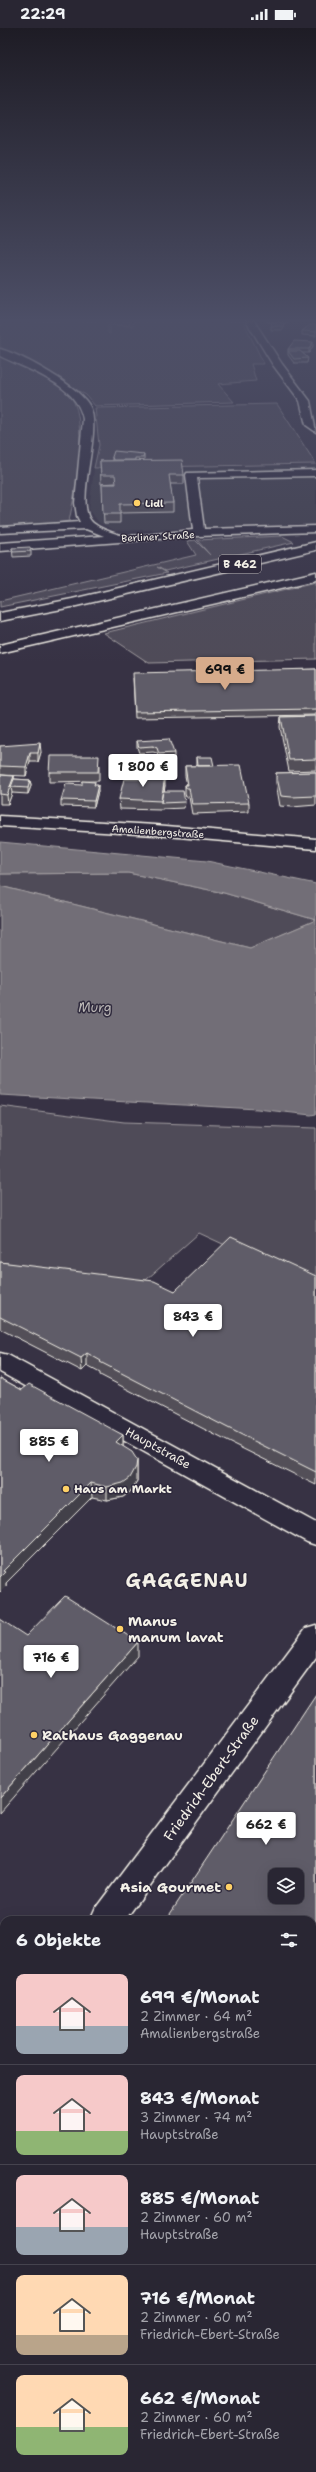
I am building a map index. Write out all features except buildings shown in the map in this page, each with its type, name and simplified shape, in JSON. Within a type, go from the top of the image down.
[{"type":"street","points":[[86,435],[82,469],[81,512],[87,525]]},
{"type":"street","points":[[199,533],[199,516],[192,475],[316,473]]},
{"type":"street","points":[[0,530],[87,525],[119,538]]},
{"type":"street","name":"Berliner Straße","points":[[0,547],[199,533],[316,529]]},
{"type":"street","name":"B 462","points":[[0,617],[107,595],[316,546]]},
{"type":"street","points":[[0,649],[316,576]]},
{"type":"street","name":"Amalienbergstraße","points":[[0,822],[155,830],[316,844]]},
{"type":"street","name":"Hauptstraße","points":[[0,1361],[316,1535]]},
{"type":"street","name":"Friedrich-Ebert-Straße","points":[[109,1916],[316,1636]]},
{"type":"shaded area","points":[[0,435],[80,435],[75,492],[69,521],[33,527],[0,529]]},
{"type":"shaded area","points":[[98,435],[297,435],[316,464],[94,468],[99,445]]},
{"type":"shaded area","points":[[316,465],[316,524],[116,531],[99,523],[89,509],[94,469]]},
{"type":"shaded area","points":[[282,536],[294,542],[165,571],[157,567],[167,573],[0,607],[0,601],[196,555],[187,541],[195,540],[210,555],[197,540]]},
{"type":"shaded area","points":[[316,582],[316,659],[149,663],[104,633]]},
{"type":"shaded area","points":[[128,873],[224,893],[316,920],[250,948],[0,886],[0,874]]},
{"type":"shaded area","points":[[0,1106],[124,1122],[316,1128],[316,1287],[199,1233],[146,1280],[0,1272]]},
{"type":"water","points":[[0,842],[207,861],[316,884],[316,920],[224,893],[128,873],[0,874]]},
{"type":"water","name":"Murg","points":[[0,886],[250,948],[316,920],[316,1114],[311,1115],[257,1109],[0,1095]]},
{"type":"place","name":"Lidl","points":[[137,503]]},
{"type":"place","name":"Haus am Markt","points":[[66,1489]]},
{"type":"place","name":"Manus manum lavat","points":[[120,1629]]},
{"type":"place","name":"Rathaus Gaggenau","points":[[34,1735]]},
{"type":"place","name":"Asia Gourmet","points":[[229,1887]]},
{"type":"district","name":"GAGGENAU","points":[[187,1580]]}]
